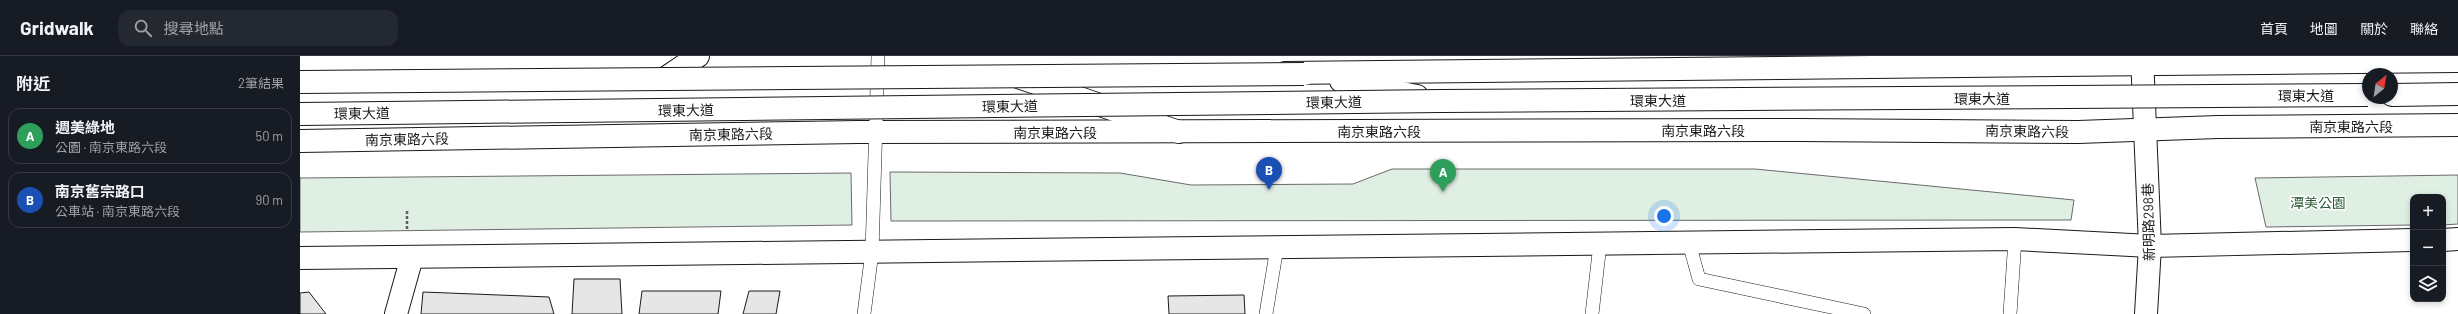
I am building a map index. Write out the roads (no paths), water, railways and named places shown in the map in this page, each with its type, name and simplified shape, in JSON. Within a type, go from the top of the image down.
[{"type":"main road","points":[[667,77],[698,56]]},
{"type":"main road","points":[[300,81],[667,77],[878,66],[1011,75],[2142,60],[2458,61]]},
{"type":"main road","name":"新明路298巷","points":[[2142,60],[2150,246],[2146,314]]},
{"type":"main road","points":[[300,81],[1304,74],[1441,101]]},
{"type":"main road","points":[[1011,75],[1179,132]]},
{"type":"main road","points":[[2398,95],[2458,94]]},
{"type":"main road","name":"環東大道","points":[[300,114],[1441,101],[2362,95]]},
{"type":"main road","name":"南京東路六段","points":[[300,141],[876,132],[1544,130],[2078,132],[2145,129],[2458,125]]},
{"type":"main road","points":[[300,258],[2015,239],[2150,246],[2410,240]]},
{"type":"main road","points":[[2446,240],[2458,239]]},
{"type":"main road","points":[[396,314],[412,257]]},
{"type":"lane","points":[[864,314],[872,252],[878,66]]},
{"type":"lane","points":[[2010,314],[2015,239]]},
{"type":"lane","points":[[1689,243],[1699,279],[1864,314]]},
{"type":"lane","points":[[1592,314],[1600,244]]},
{"type":"lane","points":[[1266,314],[1277,247]]},
{"type":"place","name":"南京舊宗路口","points":[[1269,190]]},
{"type":"place","name":"週美綠地","points":[[1443,192]]},
{"type":"park label","name":"潭美公園","points":[[2318,202]]}]
